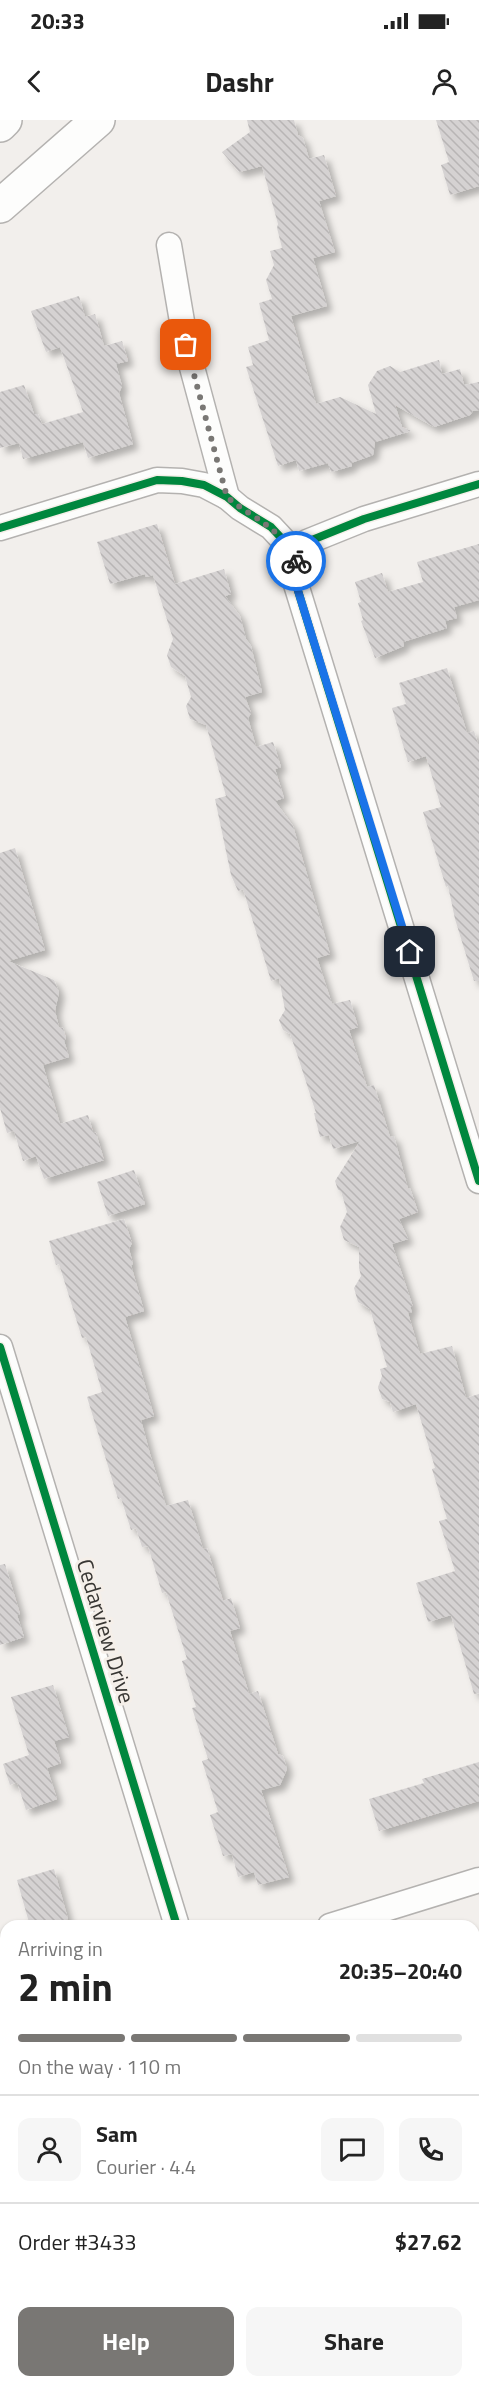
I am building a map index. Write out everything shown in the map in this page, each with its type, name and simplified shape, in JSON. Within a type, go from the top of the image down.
[{"type":"highway","points":[[0,124],[5,120]]},
{"type":"highway","points":[[0,206],[98,120]]},
{"type":"street","points":[[169,245],[186,345],[227,497]]},
{"type":"street","points":[[0,528],[158,480],[182,481],[204,485],[227,497],[271,527],[285,542],[296,560]]},
{"type":"street","points":[[479,484],[364,519],[307,542],[300,549],[296,560],[295,581],[479,1181]]},
{"type":"street","name":"Cedarview Drive","points":[[0,1347],[175,1920]]},
{"type":"street","points":[[349,1920],[479,1880]]},
{"type":"building","points":[[247,120],[294,120],[298,135],[303,138],[309,159],[324,155],[336,196],[319,201],[335,252],[313,258],[327,306],[291,316],[316,404],[340,397],[376,414],[368,385],[377,371],[390,366],[400,372],[439,360],[442,374],[460,369],[464,385],[479,382],[479,410],[434,427],[395,405],[402,427],[411,431],[375,442],[373,455],[351,463],[352,466],[331,472],[328,463],[299,471],[296,460],[278,466],[246,367],[253,365],[248,347],[269,340],[259,303],[272,299],[266,280],[274,265],[270,251],[282,248],[278,224],[262,166],[239,172],[222,152],[250,132]]},
{"type":"building","points":[[436,120],[479,120],[479,186],[450,195],[441,165],[449,162]]},
{"type":"building","points":[[79,296],[85,317],[95,314],[104,346],[122,341],[128,361],[116,364],[122,386],[119,393],[133,444],[88,458],[83,442],[23,459],[19,443],[0,448],[0,392],[24,385],[34,414],[38,414],[42,424],[83,412],[60,347],[46,352],[31,311]]},
{"type":"building","points":[[157,524],[175,584],[224,569],[231,594],[225,596],[240,616],[246,639],[251,646],[262,692],[245,697],[251,713],[248,718],[256,747],[273,742],[281,767],[275,769],[284,798],[275,801],[293,826],[330,954],[317,958],[332,1004],[350,1000],[358,1027],[349,1030],[367,1087],[374,1085],[390,1137],[394,1136],[408,1189],[410,1188],[418,1212],[399,1219],[408,1239],[392,1244],[413,1307],[410,1307],[412,1312],[408,1313],[420,1354],[452,1346],[466,1398],[479,1394],[479,1693],[474,1694],[451,1615],[428,1622],[416,1583],[455,1571],[439,1521],[447,1519],[416,1404],[393,1412],[390,1402],[382,1399],[378,1387],[382,1376],[380,1369],[387,1367],[370,1309],[358,1302],[354,1288],[361,1276],[359,1247],[344,1240],[340,1227],[347,1212],[341,1191],[338,1190],[335,1181],[360,1141],[333,1149],[329,1135],[320,1137],[314,1113],[316,1113],[290,1034],[283,1030],[279,1020],[285,1010],[279,978],[271,981],[243,889],[238,891],[231,875],[215,799],[226,796],[206,725],[190,719],[186,706],[191,697],[185,676],[171,667],[167,655],[173,639],[153,575],[146,577],[145,574],[110,584],[97,542]]},
{"type":"building","points":[[479,544],[479,600],[454,607],[457,618],[445,621],[447,628],[403,642],[404,646],[375,658],[361,621],[363,620],[358,603],[361,602],[355,582],[382,573],[388,592],[423,582],[417,562]]},
{"type":"building","points":[[447,668],[467,733],[474,731],[479,747],[479,981],[474,981],[455,919],[448,886],[446,887],[423,812],[441,807],[426,756],[408,762],[392,708],[406,704],[399,683]]},
{"type":"building","points":[[15,848],[45,950],[8,961],[54,980],[59,992],[55,1011],[59,1027],[63,1028],[69,1057],[43,1065],[60,1124],[88,1115],[104,1160],[44,1179],[36,1156],[23,1161],[14,1131],[7,1133],[0,1108],[0,853]]},
{"type":"building","points":[[134,1170],[145,1204],[108,1216],[97,1182]]},
{"type":"building","points":[[124,1219],[132,1243],[129,1249],[133,1264],[131,1265],[144,1311],[125,1317],[154,1416],[141,1420],[150,1454],[166,1506],[188,1500],[203,1549],[207,1548],[223,1601],[231,1598],[240,1628],[230,1631],[249,1694],[258,1691],[278,1754],[283,1756],[287,1769],[280,1785],[261,1790],[289,1877],[258,1885],[254,1872],[238,1877],[232,1854],[223,1856],[210,1815],[218,1812],[202,1761],[208,1759],[192,1708],[196,1707],[182,1661],[187,1659],[166,1592],[162,1593],[148,1546],[142,1547],[136,1528],[131,1530],[121,1498],[118,1499],[87,1397],[102,1392],[86,1337],[82,1338],[59,1264],[56,1265],[49,1241]]},
{"type":"building","points":[[5,1564],[20,1614],[17,1615],[24,1637],[0,1645],[0,1565]]},
{"type":"building","points":[[53,1685],[69,1737],[54,1741],[61,1763],[47,1768],[57,1799],[26,1810],[17,1782],[10,1785],[3,1764],[29,1755],[11,1697]]},
{"type":"building","points":[[479,1762],[479,1801],[379,1831],[369,1799],[424,1783],[422,1779]]},
{"type":"building","points":[[54,1869],[68,1919],[28,1920],[17,1880]]},
{"type":"cycle path","points":[[0,528],[157,480],[182,481],[204,485],[227,497],[271,527],[285,542],[296,560]]},
{"type":"cycle path","points":[[479,484],[364,519],[307,542],[298,555],[295,581],[479,1181]]},
{"type":"cycle path","points":[[0,1347],[175,1920]]},
{"type":"way so far","points":[[186,345],[227,497],[271,527],[285,542],[296,561]]},
{"type":"route","points":[[296,561],[295,581],[410,952]]}]
